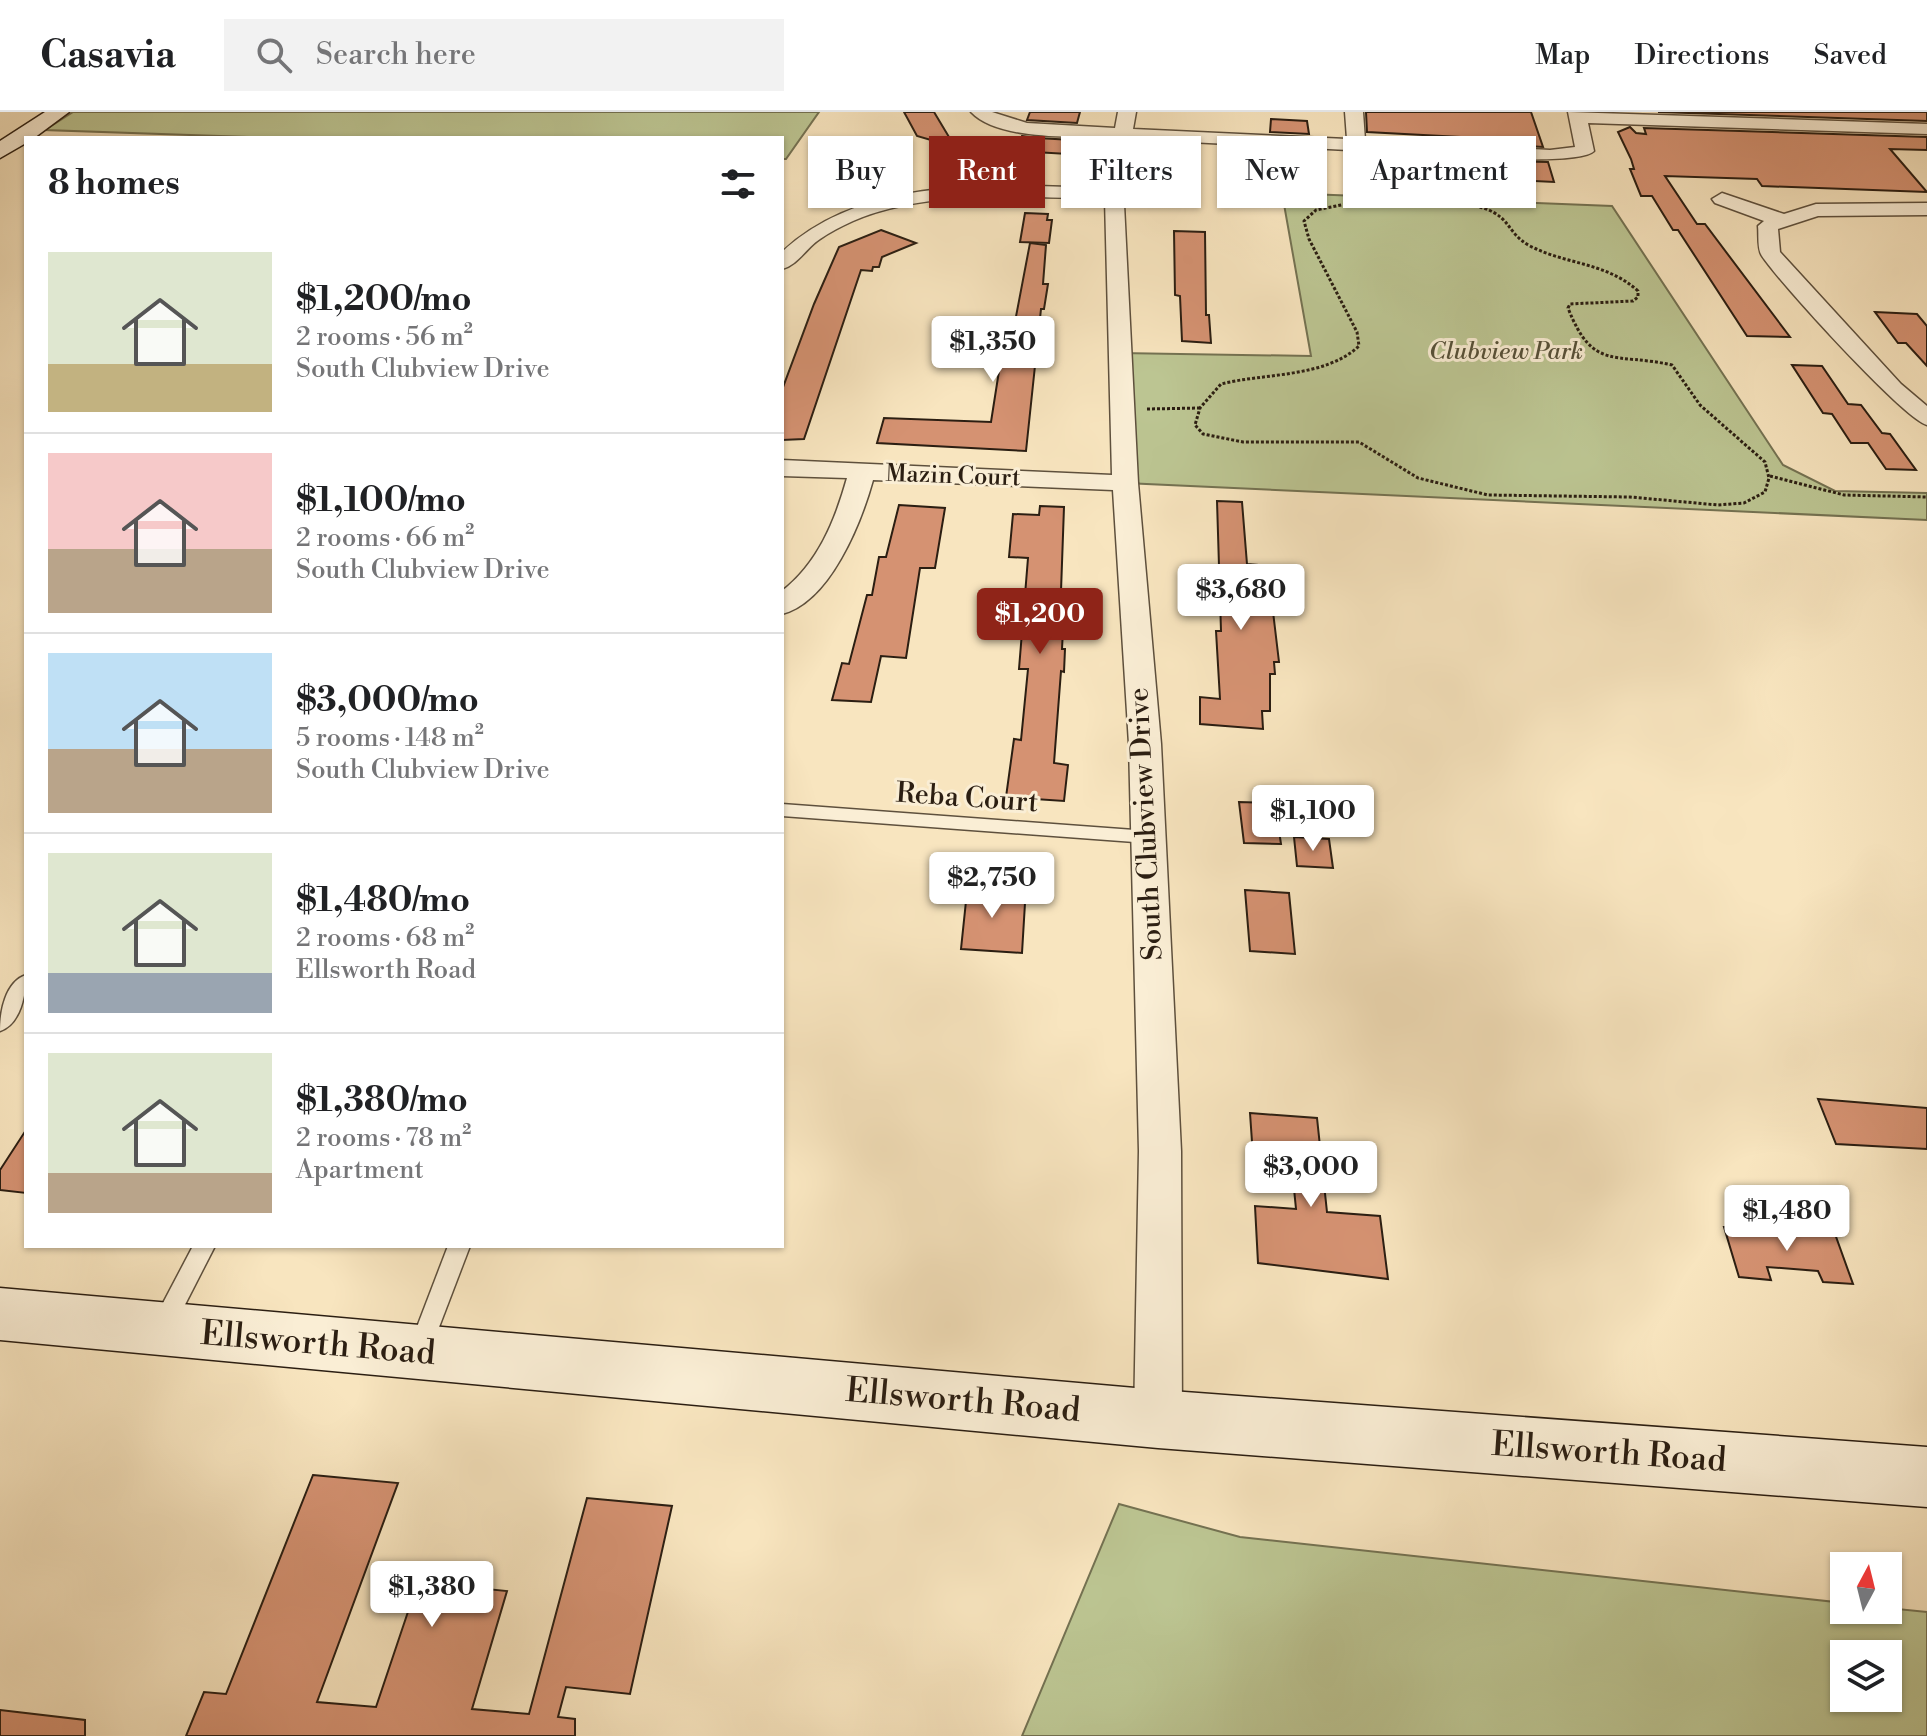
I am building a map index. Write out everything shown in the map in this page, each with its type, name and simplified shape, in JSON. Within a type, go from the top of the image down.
[{"type":"main road","points":[[0,151],[59,112]]},
{"type":"main road","name":"Ellsworth Road","points":[[0,1314],[1158,1419],[1927,1477]]},
{"type":"street","points":[[980,112],[991,120],[1016,125],[1124,123],[1343,146]]},
{"type":"street","points":[[1354,112],[1355,136]]},
{"type":"street","points":[[1536,154],[1585,151],[1578,115],[1927,129]]},
{"type":"street","points":[[785,256],[815,233],[859,214],[909,199],[951,192],[1061,193]]},
{"type":"street","points":[[1722,199],[1784,219]]},
{"type":"street","name":"South Clubview Drive","points":[[1115,208],[1125,483],[1145,744],[1160,1151],[1158,1419]]},
{"type":"street","points":[[1927,209],[1828,209],[1768,226],[1770,253],[1893,389],[1927,418]]},
{"type":"street","name":"Mazin Court","points":[[784,468],[1125,483]]},
{"type":"street","points":[[784,604],[802,591],[825,564],[849,520],[862,472]]},
{"type":"lane","name":"Reba Court","points":[[784,810],[1148,837]]},
{"type":"lane","points":[[0,1023],[24,985]]},
{"type":"lane","points":[[159,1330],[203,1248]]},
{"type":"lane","points":[[418,1353],[458,1248]]},
{"type":"path","points":[[1343,205],[1316,210],[1304,221],[1309,239],[1357,332],[1359,346],[1354,354],[1330,363],[1221,384],[1202,408],[1195,425],[1204,435],[1230,443],[1359,442],[1413,476],[1488,495],[1640,497],[1736,503],[1756,498],[1765,491],[1770,476],[1758,453],[1700,405],[1672,365],[1644,358],[1600,356],[1583,345],[1577,336],[1568,308],[1570,304],[1633,301],[1638,297],[1638,291],[1624,278],[1600,265],[1533,247],[1516,236],[1507,219],[1484,208]]},
{"type":"path","points":[[1122,408],[1202,408]]},
{"type":"path","points":[[1770,476],[1844,495],[1927,497]]},
{"type":"green space","points":[[73,112],[819,112],[786,159],[784,136],[217,136],[45,130]]},
{"type":"green space","name":"Clubview Park","points":[[1327,195],[1343,195],[1343,208],[1536,208],[1536,203],[1612,206],[1783,465],[1835,491],[1927,493],[1927,520],[1125,483],[1120,353],[1311,356],[1285,208],[1327,208]]},
{"type":"green space","points":[[1119,1504],[1240,1537],[1830,1601],[1830,1624],[1902,1624],[1902,1609],[1927,1612],[1927,1736],[1022,1736]]},
{"type":"building","points":[[904,112],[934,112],[948,136],[929,136],[929,139],[917,136]]},
{"type":"building","points":[[1030,112],[1080,112],[1077,123],[1027,120]]},
{"type":"building","points":[[1366,112],[1531,112],[1543,147],[1536,147],[1536,136],[1367,132]]},
{"type":"building","points":[[1658,112],[1927,112],[1927,121]]},
{"type":"building","points":[[1271,119],[1307,121],[1309,134],[1270,132]]},
{"type":"building","points":[[1630,127],[1636,133],[1646,134],[1644,128],[1927,137],[1927,150],[1890,149],[1927,192],[1762,186],[1757,179],[1665,176],[1697,224],[1705,224],[1790,337],[1747,336],[1678,230],[1673,230],[1652,196],[1641,196],[1630,169],[1634,169],[1631,159],[1618,132]]},
{"type":"building","points":[[1045,138],[1061,139],[1061,154],[1045,153]]},
{"type":"building","points":[[1536,162],[1548,162],[1554,182],[1536,181]]},
{"type":"building","points":[[1025,213],[1048,214],[1047,220],[1052,220],[1049,243],[1020,242]]},
{"type":"building","points":[[881,230],[916,243],[882,257],[879,267],[873,267],[872,271],[861,270],[804,439],[784,440],[784,385],[839,247]]},
{"type":"building","points":[[1174,231],[1205,232],[1206,315],[1209,315],[1211,343],[1182,341],[1180,296],[1175,295]]},
{"type":"building","points":[[1030,243],[1046,245],[1043,284],[1048,284],[1044,309],[1041,309],[1026,451],[877,443],[884,418],[991,422],[1004,339],[1010,339],[1014,327]]},
{"type":"building","points":[[1875,312],[1917,314],[1927,326],[1927,366],[1906,343],[1898,343]]},
{"type":"building","points":[[1792,365],[1822,366],[1848,404],[1861,405],[1882,433],[1890,434],[1916,470],[1886,469],[1868,443],[1851,443],[1832,414],[1823,413]]},
{"type":"building","points":[[1217,501],[1242,502],[1247,564],[1258,565],[1261,594],[1271,595],[1279,662],[1274,662],[1275,674],[1270,674],[1270,711],[1262,711],[1263,729],[1200,724],[1200,697],[1220,699],[1216,631],[1221,631]]},
{"type":"building","points":[[899,505],[945,508],[935,568],[920,568],[906,658],[881,656],[871,702],[832,700],[842,663],[849,664],[867,595],[872,595],[879,557],[886,557]]},
{"type":"building","points":[[1040,506],[1064,507],[1061,591],[1065,591],[1062,649],[1065,649],[1054,763],[1068,765],[1064,801],[1006,797],[1014,739],[1021,740],[1028,669],[1019,669],[1028,558],[1009,557],[1013,514],[1039,515]]},
{"type":"building","points":[[1239,802],[1275,803],[1281,844],[1244,843]]},
{"type":"building","points":[[1294,837],[1329,839],[1333,868],[1297,866]]},
{"type":"building","points":[[968,882],[1005,884],[1004,902],[1025,903],[1022,953],[961,949]]},
{"type":"building","points":[[1245,890],[1289,893],[1295,954],[1250,951]]},
{"type":"building","points":[[1818,1099],[1927,1108],[1927,1149],[1836,1144]]},
{"type":"building","points":[[1250,1113],[1317,1118],[1327,1212],[1380,1216],[1388,1279],[1258,1263],[1255,1206],[1296,1209],[1291,1159],[1253,1156]]},
{"type":"building","points":[[24,1133],[24,1193],[0,1190],[0,1170]]},
{"type":"building","points":[[1724,1227],[1835,1234],[1853,1284],[1823,1282],[1818,1271],[1767,1267],[1771,1280],[1739,1277]]},
{"type":"building","points":[[313,1475],[398,1483],[317,1702],[376,1707],[418,1582],[507,1591],[472,1709],[529,1714],[587,1498],[672,1506],[630,1694],[566,1687],[558,1717],[575,1719],[575,1736],[186,1736],[204,1692],[226,1694]]},
{"type":"building","points":[[0,1710],[85,1720],[85,1736],[0,1736]]}]
